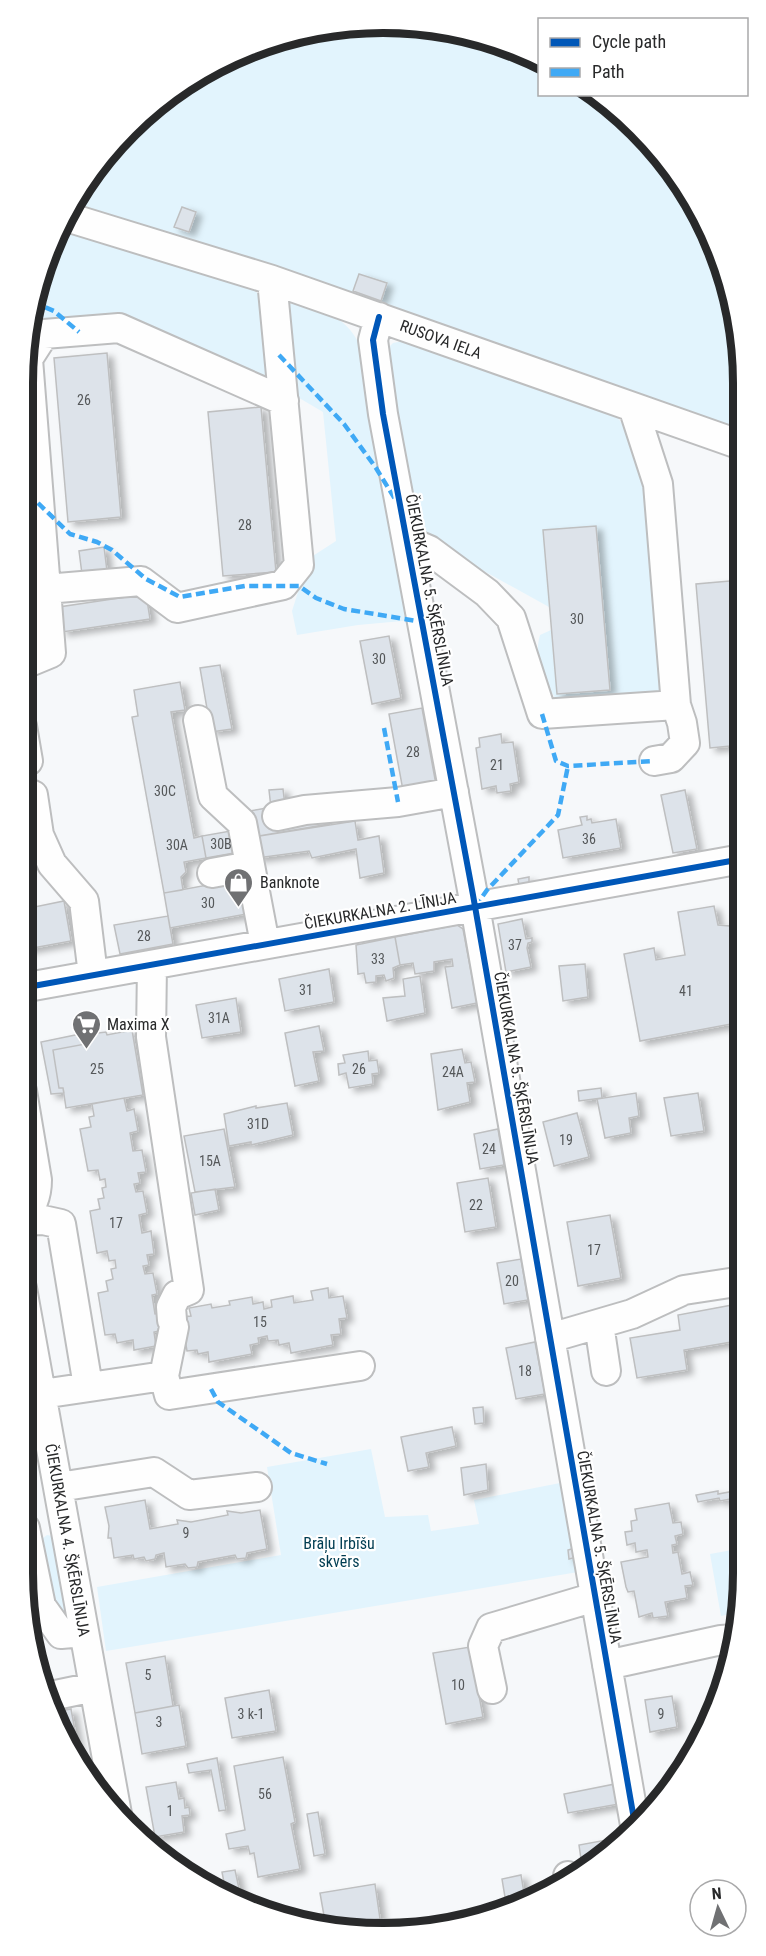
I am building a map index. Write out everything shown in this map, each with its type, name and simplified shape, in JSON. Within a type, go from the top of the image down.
[{"type":"street","name":"RUSOVA IELA","points":[[74,219],[272,280],[733,442]]},
{"type":"street","points":[[46,590],[141,581],[177,608],[284,585],[298,565],[272,280]]},
{"type":"street","name":"ČIEKURKALNA 5. ŠĶĒRSLĪNIJA","points":[[379,317],[373,340],[383,414],[475,907],[633,1817]]},
{"type":"street","points":[[35,348],[44,334],[119,328],[284,401]]},
{"type":"street","points":[[633,407],[658,484],[676,705],[685,743],[671,758],[654,761]]},
{"type":"street","points":[[33,508],[46,590],[51,653],[33,660]]},
{"type":"street","points":[[408,542],[429,550],[487,593],[511,618],[542,714],[676,705]]},
{"type":"street","points":[[198,720],[213,796],[242,823],[265,944]]},
{"type":"street","points":[[277,816],[305,810],[398,802],[454,792]]},
{"type":"street","points":[[33,795],[39,836],[52,864],[84,901],[93,975]]},
{"type":"street","name":"ČIEKURKALNA 2. LĪNIJA","points":[[33,986],[733,861]]},
{"type":"street","points":[[212,873],[250,866]]},
{"type":"street","points":[[152,964],[152,1037],[189,1290],[177,1295],[171,1307],[173,1323],[164,1376],[169,1395],[360,1366]]},
{"type":"street","points":[[33,1157],[37,1191],[33,1205]]},
{"type":"street","points":[[33,1220],[61,1224],[88,1386]]},
{"type":"street","points":[[550,1338],[632,1314],[684,1290],[733,1283]]},
{"type":"street","points":[[599,1324],[606,1371]]},
{"type":"street","name":"ČIEKURKALNA 4. ŠĶĒRSLĪNIJA","points":[[33,1353],[64,1520],[63,1638],[94,1687],[114,1796]]},
{"type":"street","points":[[42,1394],[164,1376]]},
{"type":"street","points":[[59,1487],[153,1472],[189,1495],[257,1487]]},
{"type":"street","points":[[33,1525],[64,1520]]},
{"type":"street","points":[[33,1569],[41,1606],[63,1638]]},
{"type":"street","points":[[492,1689],[483,1647],[492,1628],[595,1597]]},
{"type":"street","points":[[607,1665],[726,1640]]},
{"type":"street","points":[[55,1695],[94,1687]]},
{"type":"green space","points":[[383,33],[429,36],[496,52],[538,69],[538,96],[583,96],[596,105],[646,152],[686,208],[714,270],[726,315],[732,360],[733,432],[82,206],[120,152],[170,105],[228,69],[270,52],[337,36]]},
{"type":"green space","points":[[69,229],[253,289],[264,299],[273,378],[266,382],[124,320],[48,326],[39,322],[40,315],[52,270]]},
{"type":"green space","points":[[294,303],[330,315],[347,326],[354,334],[366,359],[413,620],[358,625],[297,635],[292,611],[304,573],[305,561],[336,541],[323,412],[289,392],[285,305]]},
{"type":"green space","points":[[403,341],[617,417],[627,430],[649,486],[662,691],[658,696],[557,701],[541,670],[538,653],[540,635],[551,630],[557,694],[610,689],[596,526],[543,530],[549,607],[417,534],[386,350],[393,343]]},
{"type":"green space","name":"Brāļu Irbīšu skvērs","points":[[371,1449],[385,1517],[428,1515],[431,1531],[479,1524],[474,1500],[560,1483],[578,1572],[106,1651],[97,1587],[281,1555],[267,1467]]},
{"type":"green space","points":[[47,1535],[52,1536],[66,1619],[54,1608],[42,1539]]},
{"type":"green space","points":[[733,1550],[730,1614],[721,1616],[710,1554]]},
{"type":"building","points":[[182,207],[196,212],[189,232],[174,227]]},
{"type":"building","points":[[359,274],[387,283],[381,301],[353,291]]},
{"type":"building","points":[[107,353],[121,517],[68,522],[54,358]]},
{"type":"building","points":[[261,407],[276,572],[223,576],[208,412]]},
{"type":"building","points":[[596,526],[610,690],[557,694],[543,530]]},
{"type":"building","points":[[104,547],[107,571],[82,574],[79,551]]},
{"type":"building","points":[[733,581],[733,746],[710,748],[696,584]]},
{"type":"building","points":[[146,594],[150,619],[62,632],[59,607]]},
{"type":"building","points":[[389,636],[401,698],[372,704],[360,641]]},
{"type":"building","points":[[220,665],[232,729],[211,732],[200,668]]},
{"type":"building","points":[[180,682],[185,710],[171,712],[194,838],[202,836],[206,858],[184,862],[186,872],[181,877],[183,890],[164,893],[132,717],[138,716],[134,690]]},
{"type":"building","points":[[422,708],[437,790],[404,796],[389,714]]},
{"type":"building","points":[[501,734],[502,743],[513,742],[519,782],[510,784],[511,791],[497,793],[496,786],[482,789],[476,748],[480,747],[479,738]]},
{"type":"building","points":[[283,789],[285,806],[271,808],[269,790]]},
{"type":"building","points":[[685,790],[697,849],[673,853],[661,795]]},
{"type":"building","points":[[267,808],[327,815],[329,824],[253,837],[249,811]]},
{"type":"building","points":[[587,816],[587,820],[591,819],[592,823],[616,819],[621,848],[563,858],[558,830],[582,825],[580,817]]},
{"type":"building","points":[[355,821],[358,840],[379,836],[384,873],[360,878],[356,849],[312,858],[309,851],[257,858],[253,837]]},
{"type":"building","points":[[236,830],[240,852],[206,858],[202,836]]},
{"type":"building","points":[[529,877],[529,884],[519,885],[518,879]]},
{"type":"building","points":[[245,878],[252,913],[170,928],[164,893]]},
{"type":"building","points":[[64,901],[71,941],[33,948],[33,907]]},
{"type":"building","points":[[714,906],[718,925],[733,926],[733,1024],[640,1041],[624,954],[654,948],[656,960],[685,955],[678,912]]},
{"type":"building","points":[[168,916],[173,944],[120,954],[114,925]]},
{"type":"building","points":[[522,919],[526,939],[532,938],[527,948],[531,967],[506,972],[498,924]]},
{"type":"building","points":[[457,925],[463,929],[477,1003],[452,1008],[445,967],[453,966],[452,959],[434,962],[434,971],[415,974],[413,963],[400,965],[395,937]]},
{"type":"building","points":[[395,937],[400,965],[393,968],[394,978],[386,981],[384,975],[376,976],[376,982],[366,983],[364,973],[358,974],[356,945]]},
{"type":"building","points":[[585,964],[588,997],[563,1001],[559,966]]},
{"type":"building","points":[[329,969],[334,1002],[285,1011],[279,979]]},
{"type":"building","points":[[420,976],[425,1013],[387,1021],[383,998],[405,996],[403,979]]},
{"type":"building","points":[[236,998],[241,1032],[202,1038],[196,1005]]},
{"type":"building","points":[[319,1026],[324,1051],[313,1052],[319,1081],[295,1086],[285,1033]]},
{"type":"building","points":[[132,1030],[143,1095],[66,1108],[63,1088],[59,1088],[53,1050],[91,1043],[90,1034],[106,1032],[107,1035]]},
{"type":"building","points":[[90,1032],[91,1043],[53,1050],[59,1088],[63,1088],[64,1093],[51,1094],[41,1042]]},
{"type":"building","points":[[462,1049],[465,1063],[471,1062],[475,1082],[467,1083],[470,1102],[438,1110],[431,1054]]},
{"type":"building","points":[[368,1051],[369,1061],[377,1060],[379,1073],[372,1074],[373,1084],[349,1088],[346,1073],[339,1075],[338,1064],[345,1063],[343,1055]]},
{"type":"building","points":[[601,1088],[602,1098],[579,1101],[578,1091]]},
{"type":"building","points":[[636,1093],[639,1116],[629,1118],[631,1133],[605,1138],[597,1099]]},
{"type":"building","points":[[698,1093],[704,1131],[671,1136],[664,1098]]},
{"type":"building","points":[[124,1098],[127,1111],[134,1109],[138,1131],[130,1133],[133,1151],[142,1150],[146,1172],[138,1173],[140,1183],[134,1184],[136,1192],[143,1191],[147,1213],[139,1215],[142,1233],[151,1231],[154,1254],[147,1255],[149,1265],[143,1266],[145,1274],[153,1273],[157,1294],[152,1295],[155,1314],[161,1313],[164,1330],[154,1332],[156,1346],[134,1350],[133,1340],[117,1343],[115,1334],[105,1335],[98,1293],[108,1291],[106,1281],[113,1279],[111,1269],[116,1268],[115,1260],[109,1261],[107,1251],[97,1253],[90,1211],[100,1209],[98,1199],[104,1198],[102,1188],[106,1187],[105,1179],[100,1180],[98,1170],[88,1171],[80,1129],[91,1127],[89,1117],[94,1116],[92,1104]]},
{"type":"building","points":[[287,1103],[293,1135],[251,1145],[251,1142],[229,1146],[224,1114],[256,1106],[256,1108]]},
{"type":"building","points":[[577,1113],[589,1157],[554,1166],[543,1122]]},
{"type":"building","points":[[224,1129],[235,1187],[195,1192],[184,1136]]},
{"type":"building","points":[[498,1129],[504,1165],[480,1169],[474,1134]]},
{"type":"building","points":[[488,1178],[496,1227],[465,1232],[457,1183]]},
{"type":"building","points":[[215,1189],[219,1210],[195,1215],[191,1193]]},
{"type":"building","points":[[610,1215],[621,1278],[578,1286],[567,1222]]},
{"type":"building","points":[[521,1259],[528,1300],[504,1304],[497,1263]]},
{"type":"building","points":[[328,1288],[329,1298],[343,1296],[347,1318],[339,1319],[341,1334],[331,1335],[333,1345],[291,1353],[289,1343],[279,1345],[278,1340],[268,1341],[267,1336],[258,1338],[259,1343],[250,1345],[252,1354],[209,1362],[208,1352],[198,1354],[197,1350],[187,1351],[181,1317],[191,1316],[189,1308],[211,1304],[212,1308],[230,1305],[229,1301],[252,1297],[253,1304],[263,1302],[264,1309],[272,1307],[271,1300],[293,1296],[294,1303],[313,1300],[311,1291]]},
{"type":"building","points":[[733,1305],[733,1342],[684,1350],[687,1370],[637,1378],[630,1338],[680,1330],[678,1315]]},
{"type":"building","points":[[535,1342],[545,1394],[516,1399],[506,1348]]},
{"type":"building","points":[[483,1407],[484,1423],[475,1424],[473,1408]]},
{"type":"building","points":[[452,1427],[456,1446],[426,1453],[429,1467],[408,1471],[401,1437]]},
{"type":"building","points":[[486,1464],[488,1490],[464,1495],[461,1468]]},
{"type":"building","points":[[718,1491],[718,1494],[733,1491],[733,1499],[720,1501],[719,1498],[698,1502],[696,1495]]},
{"type":"building","points":[[145,1500],[150,1529],[178,1524],[177,1520],[191,1522],[228,1515],[227,1511],[241,1513],[260,1510],[267,1549],[247,1553],[246,1558],[237,1559],[235,1555],[198,1562],[197,1567],[188,1568],[185,1564],[166,1567],[164,1553],[156,1555],[155,1559],[146,1561],[144,1557],[134,1559],[133,1555],[114,1558],[111,1538],[108,1538],[109,1526],[105,1507]]},
{"type":"building","points":[[669,1503],[673,1523],[681,1522],[683,1534],[675,1536],[677,1544],[672,1545],[673,1553],[678,1552],[682,1574],[690,1572],[693,1585],[685,1586],[687,1598],[665,1602],[668,1616],[653,1618],[652,1613],[639,1617],[634,1591],[628,1592],[621,1562],[648,1557],[647,1550],[636,1552],[635,1543],[627,1545],[625,1532],[632,1531],[631,1521],[637,1520],[635,1509]]},
{"type":"building","points":[[575,1548],[577,1557],[569,1559],[568,1550]]},
{"type":"building","points":[[470,1647],[483,1717],[446,1724],[433,1653]]},
{"type":"building","points":[[165,1656],[173,1706],[135,1713],[126,1663]]},
{"type":"building","points":[[269,1690],[276,1731],[232,1738],[225,1698]]},
{"type":"building","points":[[672,1696],[677,1727],[650,1732],[645,1700]]},
{"type":"building","points":[[179,1705],[186,1746],[142,1754],[135,1713]]},
{"type":"building","points":[[71,1709],[77,1743],[69,1728],[62,1711]]},
{"type":"building","points":[[283,1757],[295,1822],[291,1824],[300,1869],[258,1877],[254,1853],[250,1854],[248,1846],[229,1849],[226,1834],[245,1830],[234,1766]]},
{"type":"building","points":[[217,1758],[226,1810],[219,1811],[211,1770],[189,1773],[187,1764]]},
{"type":"building","points":[[176,1782],[179,1799],[184,1798],[185,1808],[189,1807],[190,1815],[182,1816],[184,1832],[155,1837],[146,1787]]},
{"type":"building","points":[[615,1784],[619,1804],[568,1813],[564,1794]]},
{"type":"building","points":[[318,1812],[325,1854],[314,1856],[307,1814]]},
{"type":"building","points":[[610,1839],[581,1861],[579,1845]]},
{"type":"building","points":[[235,1870],[240,1892],[224,1885],[222,1872]]},
{"type":"building","points":[[521,1875],[524,1893],[505,1897],[502,1879]]},
{"type":"building","points":[[375,1884],[380,1919],[360,1922],[324,1918],[320,1893]]},
{"type":"marked path","points":[[42,306],[54,311],[79,332]]},
{"type":"marked path","points":[[279,355],[344,424],[395,499]]},
{"type":"marked path","points":[[38,503],[70,534],[97,542],[112,550],[146,579],[180,597],[245,586],[299,586],[316,598],[344,609],[423,622]]},
{"type":"marked path","points":[[542,714],[556,761],[568,766],[654,761]]},
{"type":"marked path","points":[[384,728],[398,802]]},
{"type":"marked path","points":[[475,907],[487,890],[558,815],[568,766]]},
{"type":"marked path","points":[[211,1389],[218,1402],[291,1453],[327,1464]]},
{"type":"cycle path","points":[[379,317],[373,340],[383,414],[473,895],[634,1816]]},
{"type":"cycle path","points":[[33,986],[733,861]]},
{"type":"place","name":"Banknote","points":[[239,908]]},
{"type":"place","name":"Maxima X","points":[[86,1050]]}]
